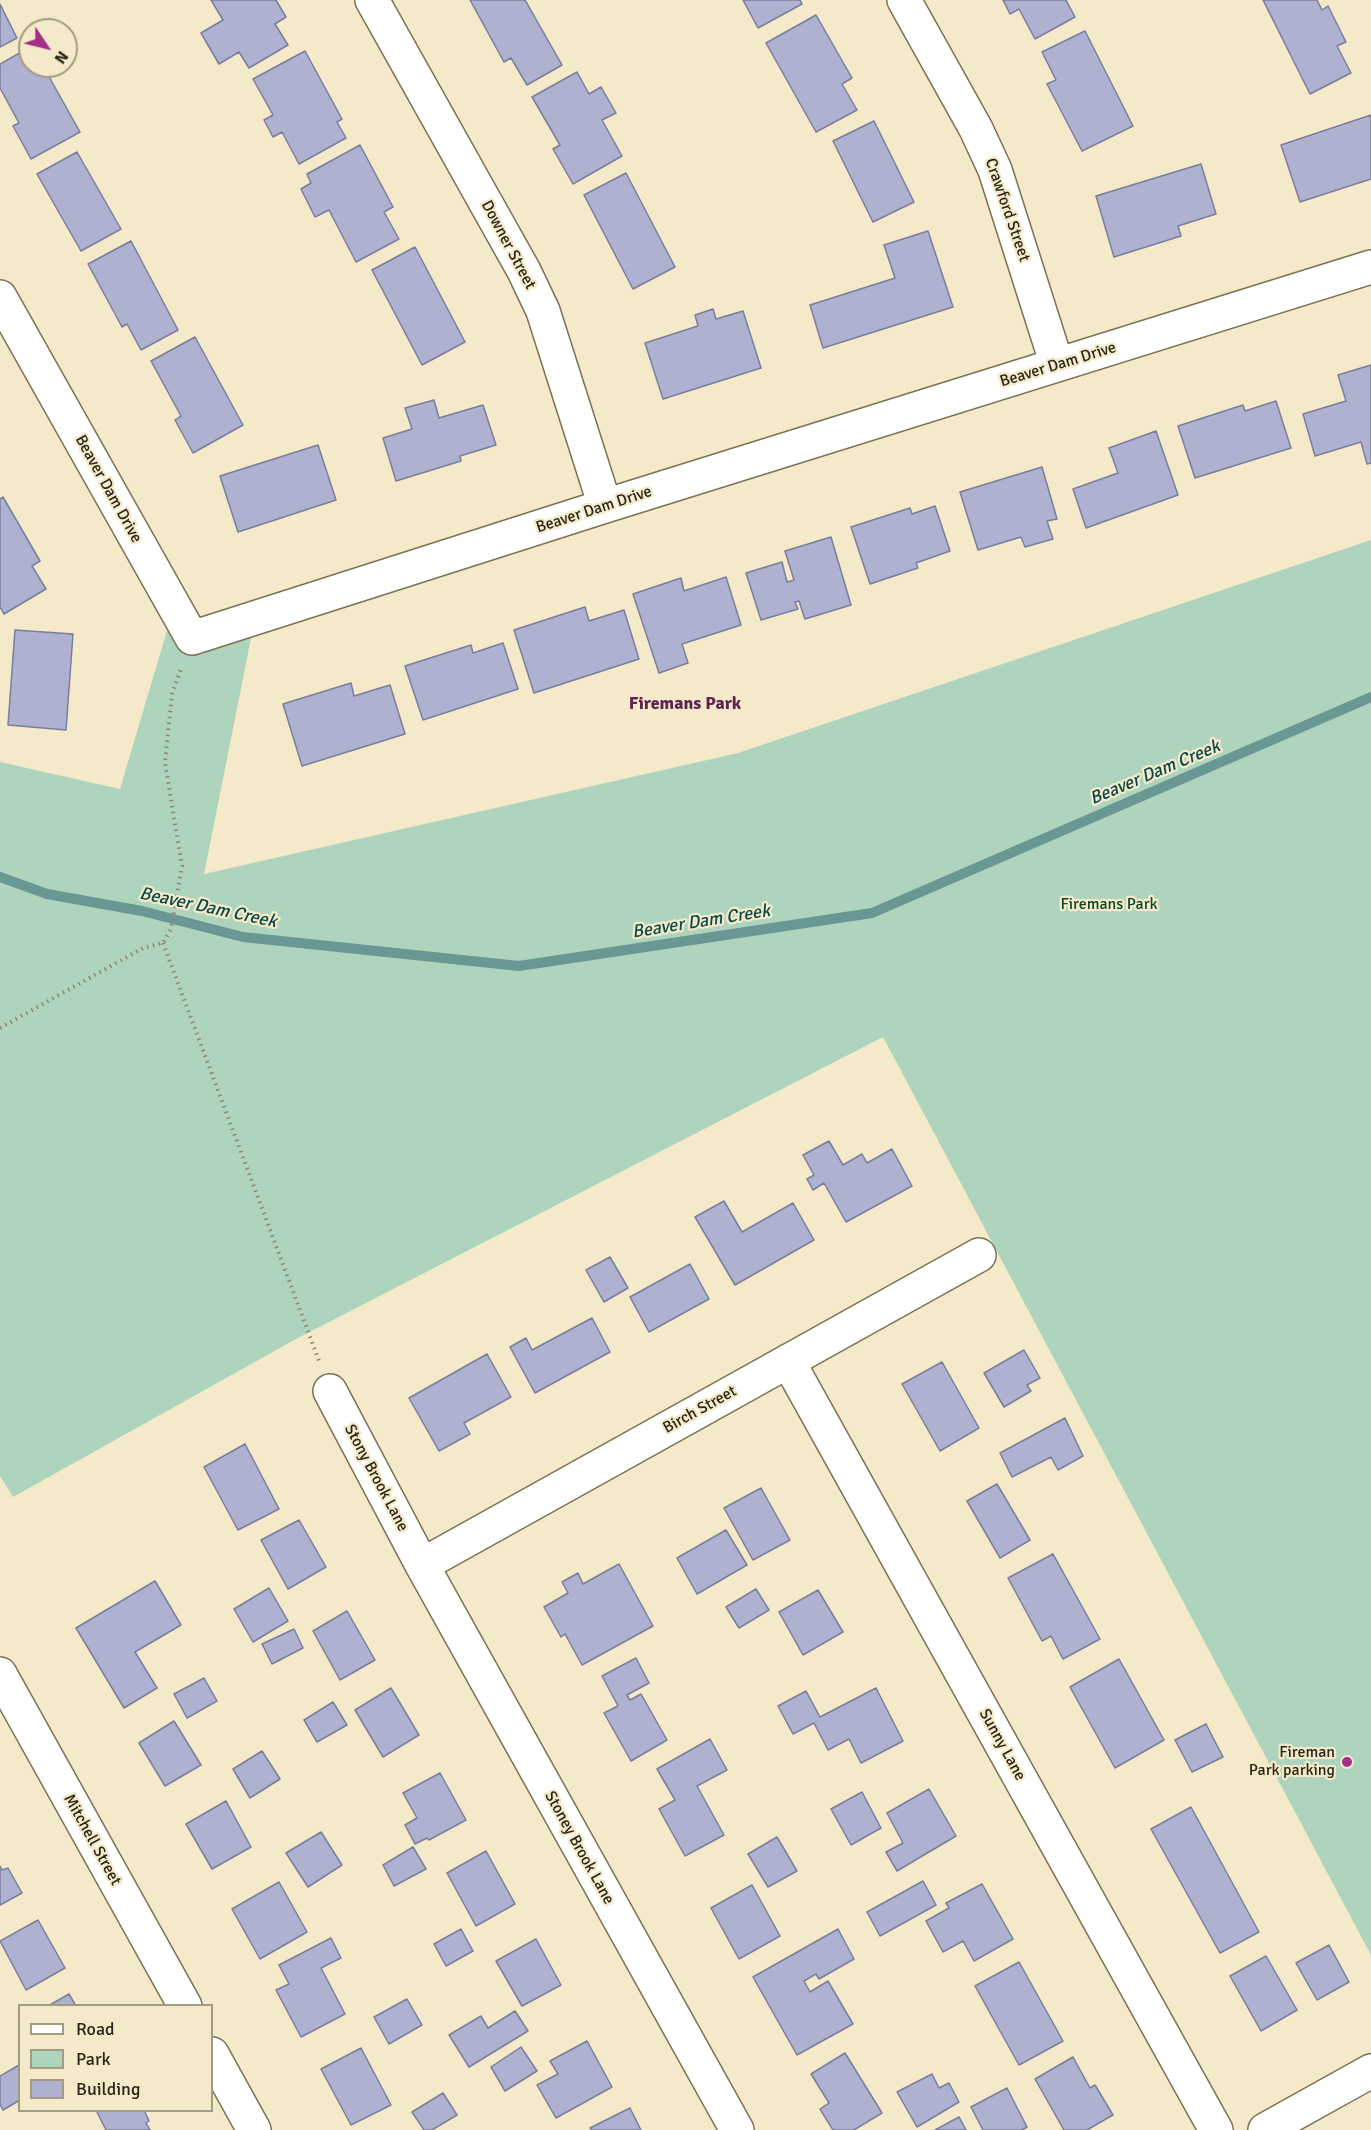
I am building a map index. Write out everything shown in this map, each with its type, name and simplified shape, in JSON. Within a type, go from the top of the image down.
[{"type":"street","name":"Downer Street","points":[[372,0],[524,271],[543,311],[604,506]]},
{"type":"street","name":"Crawford Street","points":[[904,0],[976,129],[995,170],[1057,365]]},
{"type":"street","name":"Beaver Dam Drive","points":[[0,297],[192,638],[604,506],[1371,267]]},
{"type":"street","name":"Birch Street","points":[[422,1565],[979,1255]]},
{"type":"street","name":"Sunny Lane","points":[[788,1361],[1216,2130]]},
{"type":"street","name":"Stony Brook Lane","points":[[330,1391],[422,1565]]},
{"type":"street","name":"Stoney Brook Lane","points":[[422,1565],[737,2130]]},
{"type":"street","name":"Mitchell Street","points":[[0,1674],[183,2004]]},
{"type":"street","points":[[213,2056],[254,2130]]},
{"type":"street","points":[[1265,2130],[1312,2119],[1371,2071]]},
{"type":"path","points":[[0,1028],[143,948],[163,943],[171,929],[182,866],[165,763],[172,694],[192,638]]},
{"type":"path","points":[[163,943],[330,1391]]},
{"type":"green space","points":[[1371,540],[1371,1955],[883,1037],[296,1339],[13,1497],[0,1476],[0,762],[120,789],[174,607],[192,638],[255,618],[204,874],[738,753]]},
{"type":"building","points":[[211,0],[276,0],[286,17],[275,24],[288,45],[249,68],[239,52],[219,64],[201,33],[223,20]]},
{"type":"building","points":[[470,0],[525,0],[562,65],[527,85],[511,58],[504,62]]},
{"type":"building","points":[[743,0],[800,0],[802,4],[758,28]]},
{"type":"building","points":[[1003,0],[1066,0],[1075,17],[1035,39],[1019,9],[1010,14]]},
{"type":"building","points":[[1263,0],[1317,0],[1322,10],[1328,6],[1346,42],[1337,46],[1351,73],[1310,94]]},
{"type":"building","points":[[0,4],[17,38],[0,47]]},
{"type":"building","points":[[816,15],[852,78],[842,84],[857,110],[816,132],[766,43]]},
{"type":"building","points":[[1085,31],[1133,126],[1082,151],[1047,84],[1056,80],[1042,52]]},
{"type":"building","points":[[305,51],[342,119],[337,122],[346,138],[299,164],[282,132],[273,137],[264,120],[273,115],[253,79]]},
{"type":"building","points":[[18,54],[18,78],[50,78],[80,132],[31,159],[13,126],[19,123],[0,88],[0,64]]},
{"type":"building","points":[[577,72],[589,94],[601,87],[616,113],[602,120],[622,156],[573,184],[553,149],[560,145],[532,97]]},
{"type":"building","points":[[1371,115],[1371,179],[1300,202],[1281,145]]},
{"type":"building","points":[[874,121],[914,202],[873,222],[833,141]]},
{"type":"building","points":[[360,145],[393,207],[384,212],[399,239],[356,262],[329,210],[315,217],[301,189],[311,183],[307,174]]},
{"type":"building","points":[[77,152],[121,229],[81,251],[37,174]]},
{"type":"building","points":[[1201,164],[1216,214],[1178,226],[1181,236],[1114,257],[1096,196]]},
{"type":"building","points":[[626,173],[675,267],[633,289],[584,195]]},
{"type":"building","points":[[928,231],[953,307],[823,348],[810,305],[895,278],[884,245]]},
{"type":"building","points":[[131,241],[178,330],[141,350],[127,324],[122,327],[88,264]]},
{"type":"building","points":[[415,247],[465,342],[422,365],[372,270]]},
{"type":"building","points":[[713,309],[716,319],[743,311],[761,368],[663,399],[645,343],[698,326],[695,315]]},
{"type":"building","points":[[195,337],[243,425],[193,453],[175,420],[181,416],[151,361]]},
{"type":"building","points":[[1371,365],[1371,463],[1367,464],[1361,442],[1315,456],[1303,414],[1346,401],[1338,375]]},
{"type":"building","points":[[434,400],[439,418],[483,405],[496,445],[460,456],[461,461],[396,481],[383,438],[412,429],[405,408]]},
{"type":"building","points":[[1276,401],[1291,448],[1195,478],[1178,426],[1243,405],[1245,411]]},
{"type":"building","points":[[1156,431],[1178,495],[1086,528],[1073,489],[1118,473],[1109,448]]},
{"type":"building","points":[[318,445],[336,500],[238,532],[220,476]]},
{"type":"building","points":[[1042,467],[1057,519],[1047,521],[1053,539],[1025,547],[1021,537],[978,550],[960,492]]},
{"type":"building","points":[[3,497],[40,561],[32,566],[46,589],[4,614],[0,607],[0,499]]},
{"type":"building","points":[[935,506],[950,551],[916,563],[918,568],[870,584],[851,527],[910,508],[912,514]]},
{"type":"building","points":[[831,537],[851,605],[805,619],[799,601],[795,602],[798,609],[761,620],[746,573],[782,562],[787,582],[794,580],[785,551]]},
{"type":"building","points":[[726,577],[741,625],[682,644],[688,663],[659,673],[633,594],[681,578],[684,591]]},
{"type":"building","points":[[585,607],[589,621],[624,610],[639,659],[534,693],[514,630]]},
{"type":"building","points":[[15,630],[73,634],[66,730],[8,725]]},
{"type":"building","points":[[503,643],[518,689],[423,720],[405,666],[471,645],[473,653]]},
{"type":"building","points":[[351,683],[354,696],[390,685],[405,734],[302,766],[283,704]]},
{"type":"building","points":[[829,1141],[843,1165],[862,1154],[867,1163],[892,1149],[912,1186],[846,1222],[824,1183],[813,1190],[807,1179],[814,1175],[803,1155]]},
{"type":"building","points":[[724,1201],[742,1232],[793,1203],[814,1240],[735,1285],[695,1217]]},
{"type":"building","points":[[610,1257],[628,1288],[604,1302],[586,1270]]},
{"type":"building","points":[[690,1264],[709,1299],[649,1332],[630,1297]]},
{"type":"building","points":[[592,1318],[610,1352],[535,1393],[510,1347],[526,1338],[532,1350]]},
{"type":"building","points":[[1024,1350],[1040,1378],[1027,1385],[1031,1391],[1004,1407],[984,1373]]},
{"type":"building","points":[[487,1354],[511,1397],[464,1423],[470,1434],[439,1451],[409,1398]]},
{"type":"building","points":[[942,1362],[979,1428],[940,1451],[902,1384]]},
{"type":"building","points":[[1065,1418],[1083,1456],[1058,1470],[1051,1457],[1012,1477],[1000,1453]]},
{"type":"building","points":[[245,1444],[279,1509],[238,1530],[204,1467]]},
{"type":"building","points":[[997,1484],[1030,1540],[1000,1558],[967,1501]]},
{"type":"building","points":[[761,1488],[790,1540],[753,1560],[724,1508]]},
{"type":"building","points":[[299,1520],[326,1567],[288,1589],[261,1540]]},
{"type":"building","points":[[726,1530],[747,1565],[697,1594],[677,1558]]},
{"type":"building","points":[[1053,1554],[1100,1639],[1063,1659],[1051,1636],[1042,1641],[1008,1578]]},
{"type":"building","points":[[619,1564],[653,1626],[582,1665],[565,1634],[561,1637],[544,1607],[568,1593],[562,1582],[578,1573],[583,1584]]},
{"type":"building","points":[[155,1581],[181,1625],[135,1652],[157,1688],[124,1708],[76,1628]]},
{"type":"building","points":[[269,1588],[288,1621],[253,1642],[234,1609]]},
{"type":"building","points":[[756,1589],[769,1610],[739,1628],[726,1607]]},
{"type":"building","points":[[818,1590],[843,1632],[803,1655],[779,1612]]},
{"type":"building","points":[[347,1611],[375,1660],[340,1680],[313,1631]]},
{"type":"building","points":[[294,1629],[303,1648],[272,1664],[262,1644]]},
{"type":"building","points":[[636,1658],[649,1683],[627,1695],[630,1700],[641,1694],[667,1740],[631,1761],[604,1713],[618,1706],[602,1676]]},
{"type":"building","points":[[1119,1659],[1164,1740],[1115,1768],[1070,1687]]},
{"type":"building","points":[[204,1678],[217,1701],[187,1718],[174,1694]]},
{"type":"building","points":[[391,1688],[419,1735],[383,1757],[355,1710]]},
{"type":"building","points":[[876,1688],[903,1741],[861,1763],[849,1739],[828,1750],[814,1723],[793,1734],[778,1706],[806,1691],[820,1717]]},
{"type":"building","points":[[333,1702],[347,1725],[317,1742],[304,1720]]},
{"type":"building","points":[[174,1721],[201,1765],[165,1786],[139,1743]]},
{"type":"building","points":[[1206,1724],[1223,1757],[1192,1772],[1175,1740]]},
{"type":"building","points":[[710,1739],[727,1770],[697,1786],[724,1835],[685,1856],[659,1809],[675,1800],[657,1769]]},
{"type":"building","points":[[262,1751],[280,1779],[250,1798],[233,1769]]},
{"type":"building","points":[[440,1773],[466,1820],[429,1840],[427,1838],[415,1844],[405,1825],[417,1818],[403,1793]]},
{"type":"building","points":[[929,1789],[956,1836],[897,1871],[886,1852],[903,1843],[887,1813]]},
{"type":"building","points":[[862,1792],[881,1828],[851,1845],[831,1809]]},
{"type":"building","points":[[226,1801],[251,1847],[212,1869],[186,1824]]},
{"type":"building","points":[[1191,1807],[1259,1932],[1220,1953],[1151,1829]]},
{"type":"building","points":[[321,1832],[342,1865],[308,1887],[286,1853]]},
{"type":"building","points":[[777,1837],[797,1871],[768,1887],[748,1854]]},
{"type":"building","points":[[413,1847],[426,1869],[394,1886],[383,1865]]},
{"type":"building","points":[[486,1851],[515,1904],[476,1926],[447,1873]]},
{"type":"building","points":[[0,1866],[2,1870],[8,1868],[22,1893],[0,1905]]},
{"type":"building","points":[[923,1881],[936,1905],[880,1936],[867,1912]]},
{"type":"building","points":[[279,1882],[307,1932],[260,1959],[232,1909]]},
{"type":"building","points":[[982,1884],[1013,1939],[974,1961],[963,1941],[943,1952],[926,1921],[949,1908],[946,1903]]},
{"type":"building","points":[[752,1885],[780,1936],[739,1959],[711,1908]]},
{"type":"building","points":[[38,1920],[65,1968],[26,1990],[0,1941]]},
{"type":"building","points":[[461,1929],[473,1951],[446,1966],[434,1944]]},
{"type":"building","points":[[838,1929],[854,1959],[819,1979],[816,1974],[804,1981],[810,1992],[828,1981],[853,2024],[797,2055],[753,1977]]},
{"type":"building","points":[[331,1938],[341,1958],[321,1968],[345,2014],[301,2037],[276,1990],[289,1984],[279,1965]]},
{"type":"building","points":[[536,1939],[561,1985],[522,2006],[496,1961]]},
{"type":"building","points":[[1329,1945],[1349,1982],[1317,2000],[1296,1963]]},
{"type":"building","points":[[1266,1956],[1297,2010],[1261,2031],[1230,1976]]},
{"type":"building","points":[[1019,1962],[1063,2041],[1019,2065],[975,1986]]},
{"type":"building","points":[[69,1994],[75,2004],[52,2004]]},
{"type":"building","points":[[407,1999],[422,2025],[389,2044],[374,2017]]},
{"type":"building","points":[[515,2011],[528,2031],[469,2067],[449,2035],[481,2016],[488,2028]]},
{"type":"building","points":[[587,2041],[612,2087],[556,2118],[537,2085],[558,2074],[550,2061]]},
{"type":"building","points":[[521,2047],[537,2071],[505,2091],[491,2067]]},
{"type":"building","points":[[361,2048],[391,2105],[351,2125],[321,2069]]},
{"type":"building","points":[[845,2053],[882,2113],[854,2130],[833,2130],[820,2109],[829,2103],[811,2074]]},
{"type":"building","points":[[1073,2057],[1090,2088],[1095,2085],[1113,2115],[1087,2130],[1064,2130],[1035,2079]]},
{"type":"building","points":[[18,2066],[18,2101],[3,2110],[0,2104],[0,2076]]},
{"type":"building","points":[[932,2074],[939,2088],[949,2083],[959,2102],[917,2127],[897,2092]]},
{"type":"building","points":[[1007,2088],[1027,2127],[1022,2130],[983,2130],[971,2107]]},
{"type":"building","points":[[443,2093],[457,2115],[432,2130],[424,2130],[412,2112]]},
{"type":"building","points":[[630,2108],[641,2130],[592,2130],[590,2128]]},
{"type":"building","points":[[97,2112],[145,2112],[149,2121],[146,2123],[150,2130],[106,2130]]},
{"type":"building","points":[[959,2117],[966,2130],[935,2130]]},
{"type":"waterway","name":"Beaver Dam Creek","points":[[0,877],[47,894],[142,911],[243,937],[519,966],[872,913],[1371,697]]},
{"type":"place","name":"Fireman Park parking","points":[[1347,1762]]},
{"type":"district","name":"Firemans Park","points":[[685,704]]}]
